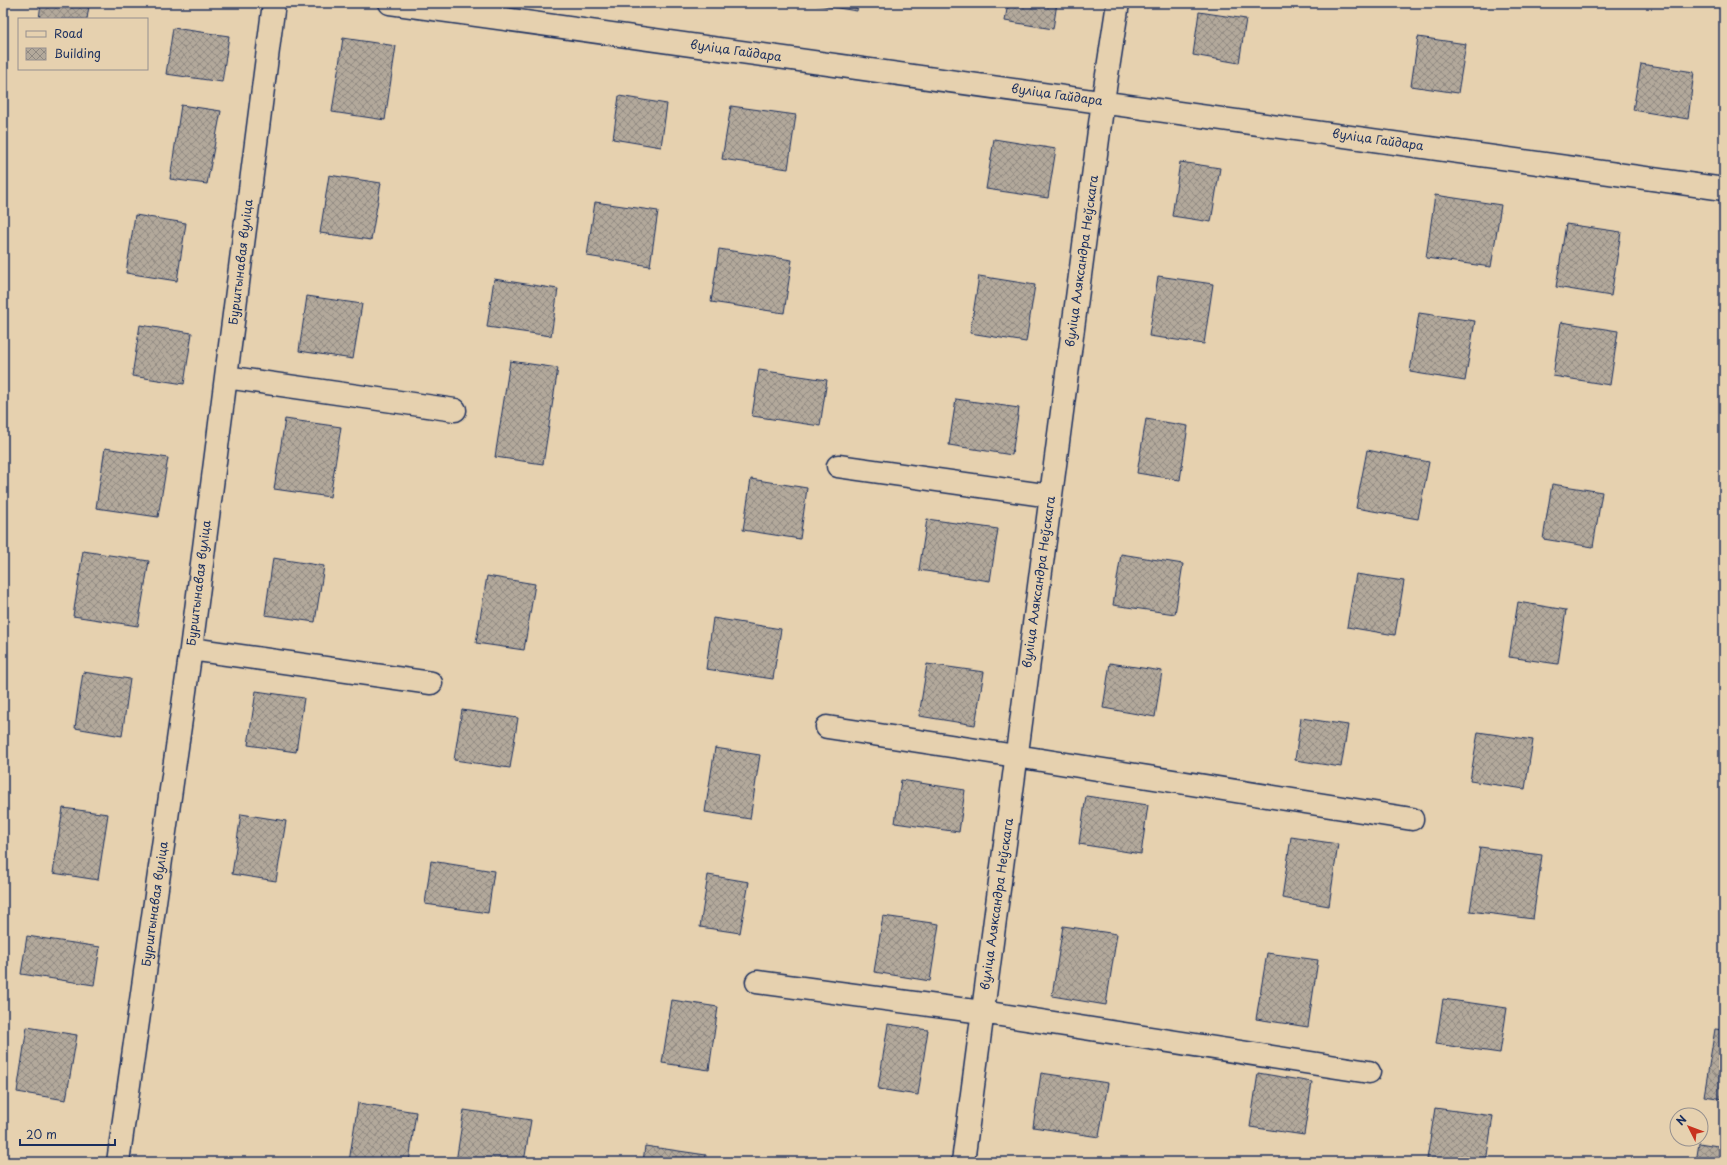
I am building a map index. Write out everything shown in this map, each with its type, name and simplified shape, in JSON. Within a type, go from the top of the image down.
[{"type":"street","name":"Бурштынавая вуліца","points":[[118,1162],[191,649],[274,3]]},
{"type":"street","name":"вуліца Гайдара","points":[[390,3],[1103,101],[1724,189]]},
{"type":"street","name":"вуліца Аляксандра Неўскага","points":[[962,1162],[1103,101],[1118,3]]},
{"type":"street","points":[[226,377],[455,410]]},
{"type":"street","points":[[838,466],[1051,496]]},
{"type":"street","points":[[191,649],[431,682]]},
{"type":"street","points":[[827,727],[1412,820]]},
{"type":"street","points":[[757,982],[982,1012],[1369,1072]]},
{"type":"building","points":[[41,3],[72,3],[89,6],[87,18],[39,18]]},
{"type":"building","points":[[806,3],[858,3],[857,11]]},
{"type":"building","points":[[1008,3],[1057,3],[1053,29],[1005,21]]},
{"type":"building","points":[[1199,12],[1246,19],[1239,63],[1193,55]]},
{"type":"building","points":[[173,28],[229,36],[222,82],[166,74]]},
{"type":"building","points":[[1418,37],[1466,44],[1458,93],[1411,86]]},
{"type":"building","points":[[343,38],[396,46],[385,120],[332,112]]},
{"type":"building","points":[[1641,64],[1694,72],[1688,119],[1633,110]]},
{"type":"building","points":[[619,96],[667,104],[661,147],[613,139]]},
{"type":"building","points":[[181,105],[221,111],[207,184],[170,179]]},
{"type":"building","points":[[731,106],[796,115],[788,169],[722,159]]},
{"type":"building","points":[[994,139],[1056,149],[1048,198],[986,189]]},
{"type":"building","points":[[1180,162],[1220,168],[1211,222],[1172,216]]},
{"type":"building","points":[[329,175],[381,183],[371,240],[320,233]]},
{"type":"building","points":[[1435,195],[1501,205],[1491,267],[1426,258]]},
{"type":"building","points":[[595,202],[658,211],[650,266],[587,256]]},
{"type":"building","points":[[135,215],[186,223],[177,281],[126,273]]},
{"type":"building","points":[[1566,224],[1621,232],[1611,296],[1556,287]]},
{"type":"building","points":[[719,249],[792,260],[784,313],[711,302]]},
{"type":"building","points":[[979,276],[1035,285],[1026,342],[970,333]]},
{"type":"building","points":[[1158,276],[1213,284],[1204,344],[1149,336]]},
{"type":"building","points":[[494,279],[558,289],[551,336],[487,327]]},
{"type":"building","points":[[307,296],[362,304],[353,359],[299,351]]},
{"type":"building","points":[[1419,313],[1475,321],[1465,381],[1410,372]]},
{"type":"building","points":[[1561,322],[1618,331],[1610,385],[1553,376]]},
{"type":"building","points":[[140,325],[192,333],[184,384],[132,376]]},
{"type":"building","points":[[510,361],[558,368],[543,464],[495,457]]},
{"type":"building","points":[[759,370],[827,380],[820,426],[752,416]]},
{"type":"building","points":[[956,399],[1019,408],[1012,455],[949,445]]},
{"type":"building","points":[[285,419],[341,427],[330,497],[274,489]]},
{"type":"building","points":[[1146,419],[1188,426],[1180,480],[1137,473]]},
{"type":"building","points":[[105,448],[168,458],[158,517],[96,508]]},
{"type":"building","points":[[1367,450],[1429,462],[1418,519],[1356,508]]},
{"type":"building","points":[[751,479],[807,488],[800,539],[743,530]]},
{"type":"building","points":[[1552,484],[1602,492],[1593,547],[1543,539]]},
{"type":"building","points":[[927,519],[998,529],[990,581],[919,570]]},
{"type":"building","points":[[83,551],[149,561],[138,626],[73,616]]},
{"type":"building","points":[[1121,554],[1183,564],[1175,614],[1113,605]]},
{"type":"building","points":[[273,558],[324,566],[315,622],[265,615]]},
{"type":"building","points":[[1356,574],[1404,581],[1395,635],[1347,627]]},
{"type":"building","points":[[487,576],[535,584],[524,650],[476,643]]},
{"type":"building","points":[[1518,602],[1566,610],[1558,664],[1509,657]]},
{"type":"building","points":[[713,618],[781,629],[773,679],[706,669]]},
{"type":"building","points":[[1110,663],[1162,671],[1155,717],[1103,708]]},
{"type":"building","points":[[927,664],[984,672],[975,725],[919,716]]},
{"type":"building","points":[[83,672],[130,679],[122,736],[75,728]]},
{"type":"building","points":[[256,691],[304,698],[296,752],[248,745]]},
{"type":"building","points":[[462,710],[518,718],[510,768],[454,760]]},
{"type":"building","points":[[1301,718],[1348,725],[1341,767],[1295,760]]},
{"type":"building","points":[[1478,732],[1533,740],[1525,789],[1470,781]]},
{"type":"building","points":[[715,748],[760,755],[750,819],[705,812]]},
{"type":"building","points":[[901,780],[965,790],[959,832],[895,823]]},
{"type":"building","points":[[1086,796],[1148,805],[1141,854],[1079,844]]},
{"type":"building","points":[[63,808],[108,814],[98,880],[53,873]]},
{"type":"building","points":[[241,814],[286,821],[276,881],[232,874]]},
{"type":"building","points":[[1291,837],[1338,844],[1329,906],[1282,898]]},
{"type":"building","points":[[1480,847],[1542,855],[1533,919],[1470,911]]},
{"type":"building","points":[[431,861],[494,871],[488,913],[425,904]]},
{"type":"building","points":[[708,875],[749,882],[740,933],[700,927]]},
{"type":"building","points":[[883,916],[939,924],[930,981],[874,972]]},
{"type":"building","points":[[1063,926],[1117,934],[1106,1005],[1052,996]]},
{"type":"building","points":[[27,936],[100,947],[94,985],[21,974]]},
{"type":"building","points":[[1267,953],[1318,960],[1308,1027],[1256,1019]]},
{"type":"building","points":[[1443,999],[1507,1008],[1500,1053],[1436,1044]]},
{"type":"building","points":[[672,1000],[718,1007],[709,1070],[662,1063]]},
{"type":"building","points":[[888,1024],[928,1030],[918,1095],[878,1089]]},
{"type":"building","points":[[27,1027],[77,1035],[66,1100],[17,1092]]},
{"type":"building","points":[[1715,1029],[1724,1030],[1724,1099],[1704,1096]]},
{"type":"building","points":[[1041,1073],[1108,1083],[1099,1137],[1033,1127]]},
{"type":"building","points":[[1258,1073],[1312,1082],[1304,1135],[1250,1127]]},
{"type":"building","points":[[358,1103],[416,1112],[409,1162],[349,1162]]},
{"type":"building","points":[[1435,1108],[1493,1116],[1486,1162],[1444,1162],[1427,1159]]},
{"type":"building","points":[[464,1110],[531,1120],[524,1162],[456,1162]]},
{"type":"building","points":[[1709,1145],[1724,1147],[1724,1162],[1696,1162],[1698,1147],[1709,1147]]},
{"type":"building","points":[[645,1146],[706,1155],[705,1162],[643,1162]]}]
